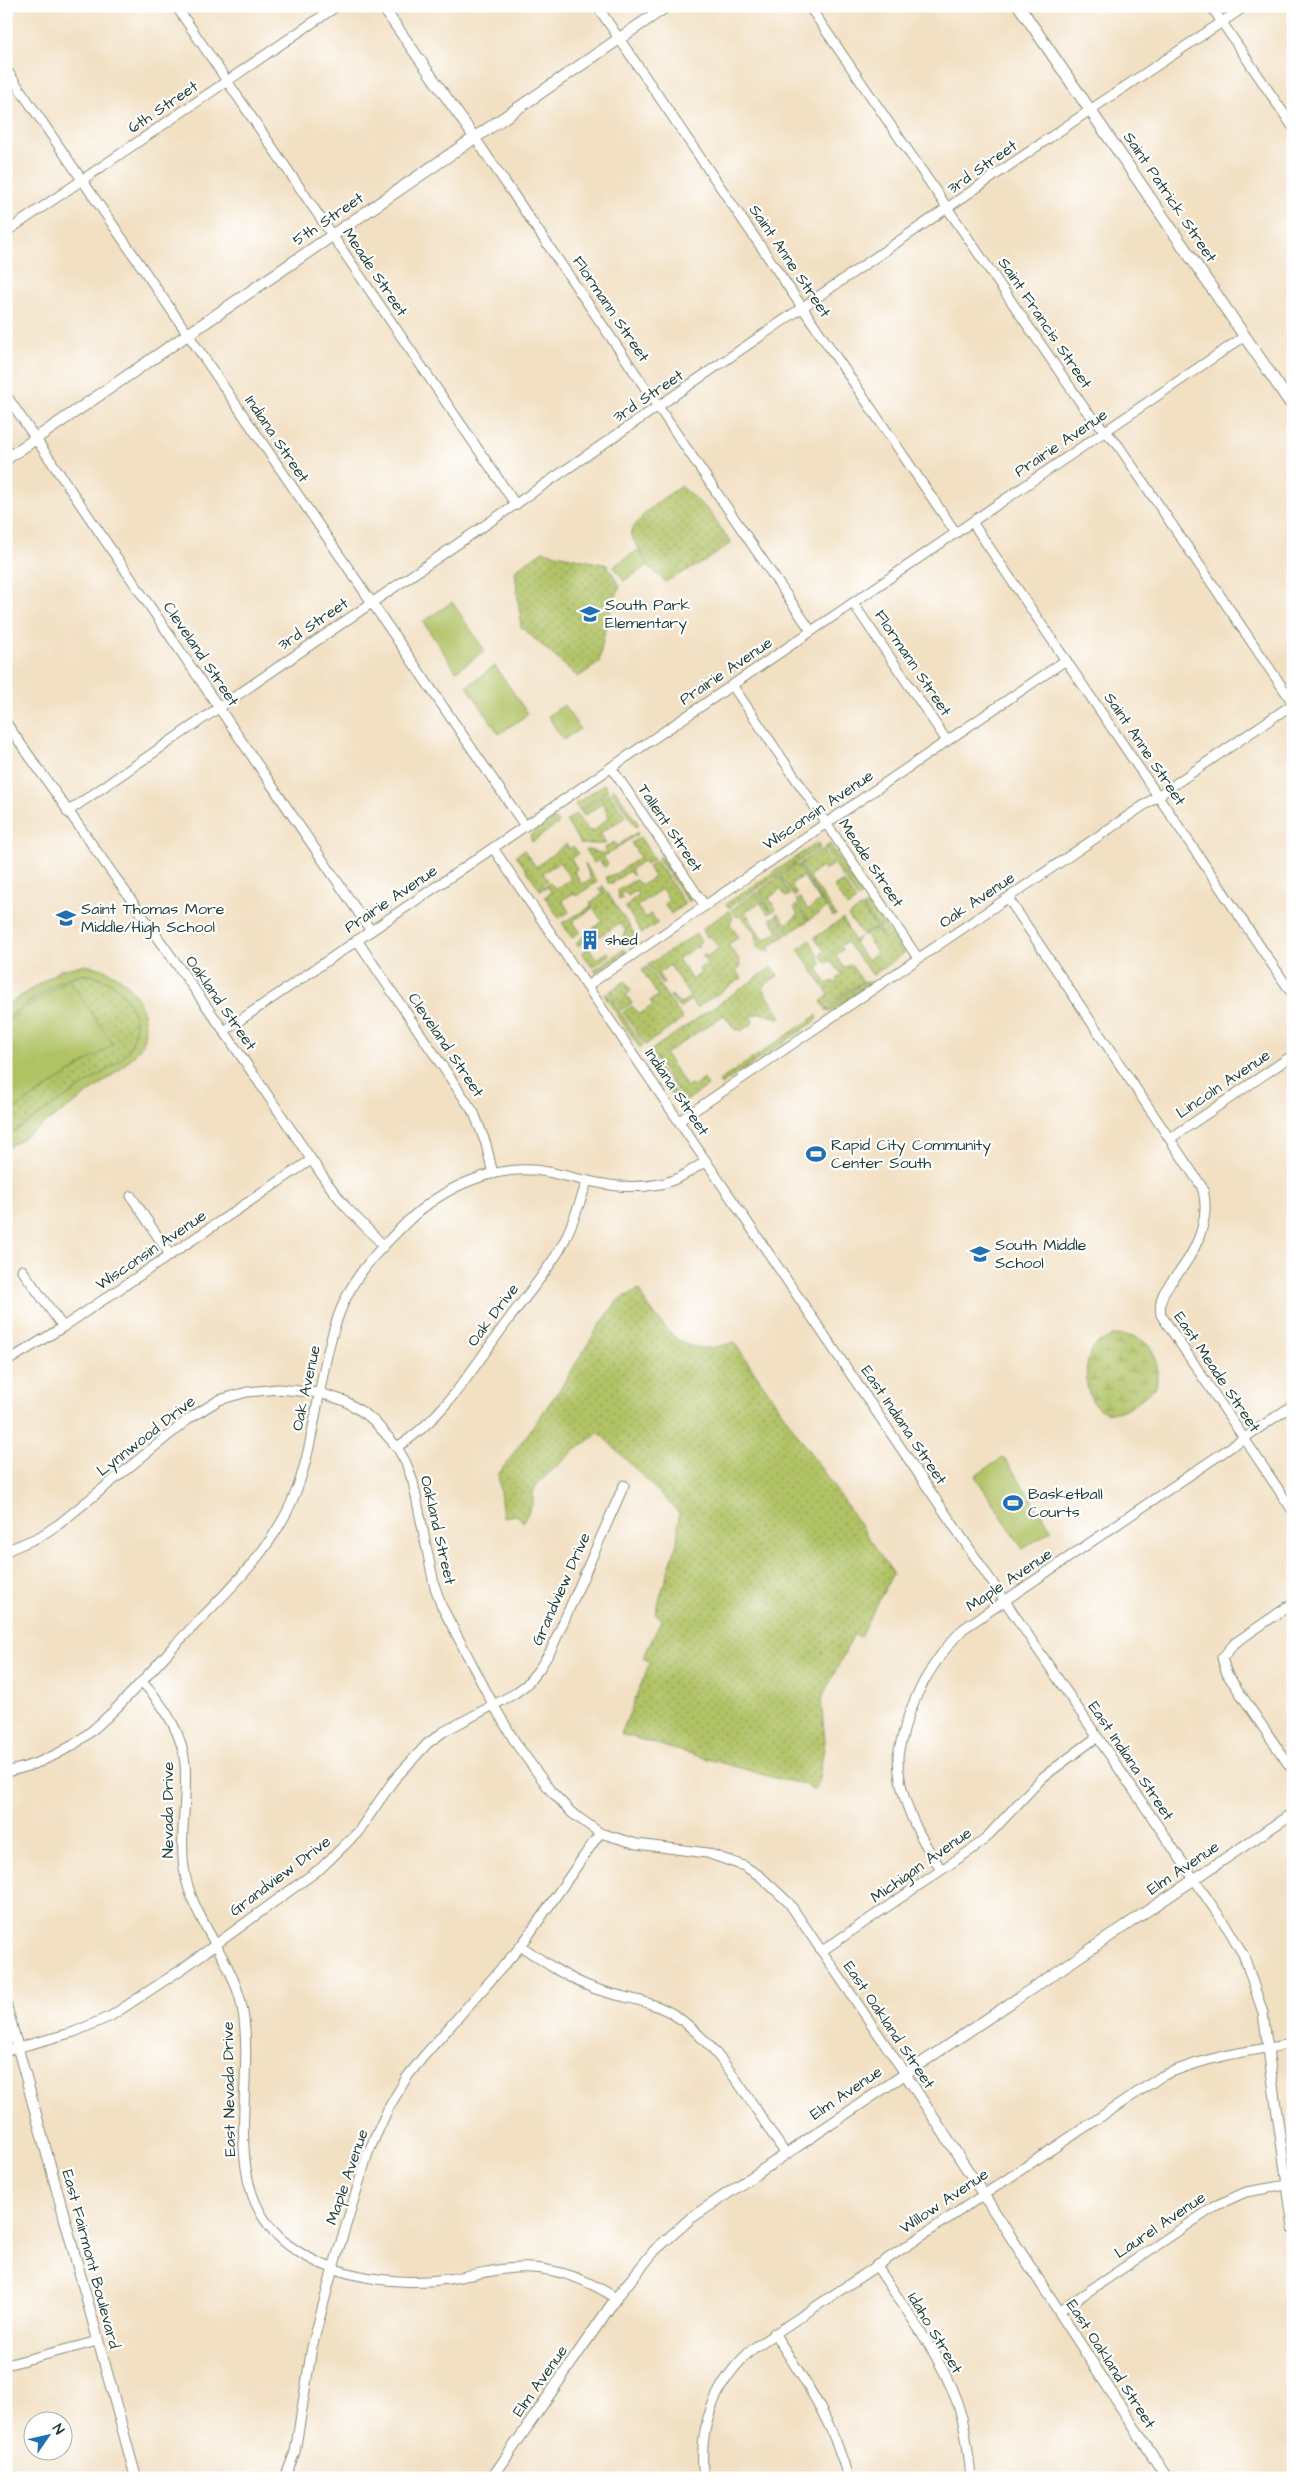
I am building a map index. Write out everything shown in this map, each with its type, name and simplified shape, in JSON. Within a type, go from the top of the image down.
[{"type":"main road","name":"5th Street","points":[[6,458],[667,6]]},
{"type":"main road","name":"Saint Patrick Street","points":[[1019,6],[1293,407]]},
{"type":"street","name":"Meade Street","points":[[176,6],[516,505]]},
{"type":"street","name":"6th Street","points":[[6,232],[337,6]]},
{"type":"street","name":"Flormann Street","points":[[382,6],[475,138],[811,631]]},
{"type":"street","name":"Saint Anne Street","points":[[597,6],[804,307],[956,533]]},
{"type":"street","name":"Saint Francis Street","points":[[809,6],[1085,409],[1106,430],[1293,704]]},
{"type":"street","points":[[1211,6],[1293,127]]},
{"type":"street","name":"3rd Street","points":[[67,812],[218,706],[516,505],[1090,110],[1246,6]]},
{"type":"street","name":"Indiana Street","points":[[6,69],[525,826]]},
{"type":"street","name":"Prairie Avenue","points":[[224,1031],[1245,336]]},
{"type":"street","name":"Cleveland Street","points":[[6,395],[372,931]]},
{"type":"street","name":"Saint Anne Street","points":[[972,522],[1293,995]]},
{"type":"street","name":"Flormann Street","points":[[854,602],[947,741]]},
{"type":"street","name":"Wisconsin Avenue","points":[[587,986],[1066,660]]},
{"type":"street","name":"Meade Street","points":[[732,685],[918,958]]},
{"type":"street","name":"Oak Avenue","points":[[679,1121],[1293,704]]},
{"type":"street","name":"Oakland Street","points":[[6,723],[67,812],[224,1031],[311,1160],[346,1207],[384,1246]]},
{"type":"street","name":"Tallent Street","points":[[611,767],[705,906]]},
{"type":"street","name":"Indiana Street","points":[[494,848],[836,1353]]},
{"type":"street","points":[[1008,898],[1171,1138]]},
{"type":"street","name":"Cleveland Street","points":[[358,940],[474,1113],[486,1144],[493,1174]]},
{"type":"street","name":"Lincoln Avenue","points":[[1171,1138],[1293,1055]]},
{"type":"street","name":"East Meade Street","points":[[1171,1138],[1202,1187],[1206,1209],[1203,1225],[1190,1256],[1163,1293],[1159,1306],[1161,1315],[1243,1439],[1292,1507]]},
{"type":"street","name":"Wisconsin Avenue","points":[[6,1362],[63,1327],[311,1160]]},
{"type":"street","name":"Oak Avenue","points":[[6,1772],[28,1767],[74,1744],[142,1682],[238,1579],[274,1535],[294,1497],[303,1473],[335,1328],[346,1298],[360,1274],[384,1246],[429,1202],[473,1180],[517,1170],[545,1172],[620,1188],[662,1184],[683,1176],[706,1161]]},
{"type":"street","name":"Oak Drive","points":[[397,1447],[410,1439],[427,1424],[452,1395],[549,1265],[560,1249],[587,1182]]},
{"type":"street","points":[[131,1196],[170,1255]]},
{"type":"street","points":[[22,1270],[63,1327]]},
{"type":"street","name":"East Indiana Street","points":[[836,1353],[1005,1600],[1244,1956],[1263,2013],[1293,2228]]},
{"type":"street","name":"Lynnwood Drive","points":[[6,1551],[39,1537],[59,1524],[190,1418],[219,1400],[247,1392],[278,1389],[320,1393]]},
{"type":"street","name":"Oakland Street","points":[[320,1393],[345,1401],[361,1410],[374,1421],[397,1447],[406,1463],[413,1482],[434,1584],[441,1605],[494,1706]]},
{"type":"street","name":"Maple Avenue","points":[[941,1869],[914,1826],[903,1792],[898,1756],[904,1730],[920,1687],[943,1650],[963,1629],[1293,1404]]},
{"type":"street","name":"Grandview Drive","points":[[6,2051],[74,2032],[111,2016],[143,1996],[321,1868],[336,1855],[358,1832],[393,1781],[427,1744],[443,1732],[494,1706],[526,1684],[551,1650],[624,1485]]},
{"type":"street","points":[[1293,1604],[1235,1643],[1222,1658],[1227,1674],[1293,1771]]},
{"type":"street","name":"Nevada Drive","points":[[142,1682],[158,1699],[169,1716],[181,1743],[185,1764],[182,1827],[184,1869],[204,1925],[216,1944]]},
{"type":"street","name":"East Oakland Street","points":[[494,1706],[517,1745],[550,1790],[572,1813],[600,1833],[636,1844],[707,1853],[744,1866],[774,1888],[789,1904],[904,2072],[1167,2478]]},
{"type":"street","name":"Michigan Avenue","points":[[822,1951],[984,1840],[1043,1777],[1097,1737]]},
{"type":"street","name":"Elm Avenue","points":[[492,2478],[616,2298],[642,2264],[690,2218],[904,2072],[1293,1813]]},
{"type":"street","name":"Maple Avenue","points":[[285,2478],[295,2452],[312,2347],[333,2268],[368,2153],[397,2093],[423,2057],[521,1946],[600,1833]]},
{"type":"street","name":"East Nevada Drive","points":[[216,1944],[227,1961],[236,1984],[245,2029],[244,2158],[251,2191],[268,2223],[281,2238],[296,2251],[333,2268],[368,2277],[408,2281],[446,2280],[502,2270],[534,2268],[571,2276],[598,2286],[616,2298]]},
{"type":"street","points":[[521,1946],[570,1978],[595,1989],[656,2005],[690,2026],[725,2066],[785,2153]]},
{"type":"street","name":"East Fairmont Boulevard","points":[[6,2005],[136,2478]]},
{"type":"street","name":"Willow Avenue","points":[[704,2478],[701,2459],[705,2428],[720,2387],[742,2358],[774,2334],[1162,2076],[1188,2064],[1215,2056],[1293,2044]]},
{"type":"street","name":"Laurel Avenue","points":[[1059,2311],[1217,2205],[1246,2192],[1287,2185]]},
{"type":"street","name":"Idaho Street","points":[[876,2266],[930,2348],[948,2382],[961,2416],[971,2478]]},
{"type":"street","points":[[774,2334],[815,2395],[829,2423],[848,2478]]},
{"type":"street","points":[[6,2365],[98,2341]]},
{"type":"green space","points":[[681,486],[710,512],[731,543],[709,559],[665,582],[648,565],[630,533],[646,512]]},
{"type":"green space","points":[[638,550],[648,565],[624,581],[614,566]]},
{"type":"green space","points":[[543,551],[607,565],[620,586],[606,623],[599,663],[578,677],[521,627],[515,570]]},
{"type":"green space","points":[[452,602],[485,651],[456,671],[423,622]]},
{"type":"green space","points":[[495,666],[528,714],[499,734],[467,686]]},
{"type":"green space","points":[[564,705],[580,729],[563,740],[548,716]]},
{"type":"green space","points":[[604,784],[608,790],[579,810],[575,804]]},
{"type":"green space","points":[[614,788],[639,825],[636,827],[611,790]]},
{"type":"green space","points":[[609,792],[626,817],[600,833],[605,844],[581,844],[566,821],[576,814],[588,831],[591,830],[593,832],[609,817],[603,803],[584,816],[580,811]]},
{"type":"green space","points":[[554,819],[559,823],[532,842],[530,835]]},
{"type":"green space","points":[[637,832],[638,834],[603,857],[608,864],[604,867],[599,860],[594,863],[585,850],[593,850],[604,854],[605,848],[614,842],[617,846]]},
{"type":"green space","points":[[640,837],[654,859],[646,864],[643,861],[631,869],[633,876],[629,871],[613,883],[608,883],[606,877],[615,874],[640,857],[631,843]]},
{"type":"green space","points":[[817,843],[820,847],[729,908],[726,904]]},
{"type":"green space","points":[[566,844],[570,849],[573,846],[578,854],[571,858],[577,869],[574,870],[581,884],[591,880],[585,864],[597,882],[576,896],[574,893],[562,900],[569,912],[559,918],[545,897],[551,892],[548,887],[544,889],[543,887],[549,882],[556,889],[571,879],[559,862],[543,873],[548,880],[542,884],[541,891],[516,855],[524,850],[536,867]]},
{"type":"green space","points":[[830,844],[849,874],[843,878],[824,848]]},
{"type":"green space","points":[[821,849],[832,865],[824,870],[822,867],[809,876],[836,915],[833,917],[799,864]]},
{"type":"green space","points":[[661,856],[691,900],[688,902],[658,858]]},
{"type":"green space","points":[[656,860],[685,904],[671,914],[664,904],[669,900],[662,889],[637,906],[645,918],[651,914],[658,923],[642,933],[625,907],[638,894],[636,891],[628,896],[623,891],[621,895],[623,898],[619,900],[618,890],[635,880],[642,885],[654,877],[648,867]]},
{"type":"green space","points":[[797,864],[826,908],[809,920],[796,900],[800,898],[808,910],[820,901],[803,876],[791,884],[797,895],[794,897],[780,876]]},
{"type":"green space","points":[[851,875],[863,894],[858,899],[845,879]]},
{"type":"green space","points":[[779,877],[790,895],[786,897],[781,889],[769,898],[776,909],[772,912],[759,891]]},
{"type":"green space","points":[[843,881],[856,901],[847,907],[834,887]]},
{"type":"green space","points":[[602,885],[637,938],[627,943],[623,937],[626,931],[620,923],[593,940],[590,937],[578,946],[576,943],[602,921],[593,908],[573,921],[580,932],[572,938],[562,923],[592,906],[590,903],[604,893],[598,889],[603,888]]},
{"type":"green space","points":[[757,892],[771,912],[768,914],[760,902],[745,912],[764,940],[778,931],[770,918],[774,917],[786,935],[768,947],[771,952],[763,951],[756,946],[758,943],[755,939],[757,936],[741,915],[737,917],[731,910]]},
{"type":"green space","points":[[869,903],[883,923],[877,927],[863,907]]},
{"type":"green space","points":[[797,905],[808,921],[788,934],[775,915],[778,913],[786,924],[798,915],[794,907]]},
{"type":"green space","points":[[862,907],[876,928],[862,934],[848,916]]},
{"type":"green space","points":[[729,911],[733,917],[730,924],[739,937],[728,945],[739,959],[740,968],[736,971],[742,978],[696,1008],[691,1000],[679,1008],[670,996],[672,995],[679,1004],[690,997],[670,965],[658,973],[664,983],[662,984],[648,965],[696,934],[701,941],[697,945],[699,948],[696,947],[678,959],[692,980],[701,973],[699,969],[707,964],[702,955],[704,954],[706,957],[719,948],[710,936],[707,937],[702,929]]},
{"type":"green space","points":[[843,919],[854,941],[861,936],[854,943],[867,960],[877,953],[866,935],[862,935],[876,929],[885,940],[877,928],[884,924],[904,953],[873,975],[846,942],[840,946],[843,950],[835,955],[844,968],[850,964],[863,981],[824,1007],[821,1001],[829,995],[798,949],[810,940],[821,963],[818,970],[827,984],[838,981],[836,979],[842,974],[830,961],[826,963],[820,955],[825,951],[814,938]]},
{"type":"green space","points":[[589,948],[597,959],[608,952],[610,955],[592,967],[582,952]]},
{"type":"green space","points":[[624,949],[626,953],[596,973],[594,970]]},
{"type":"green space","points":[[82,965],[106,970],[120,978],[131,989],[139,1001],[143,1013],[145,1032],[142,1044],[120,1069],[101,1084],[6,1149],[6,1137],[113,1066],[126,1053],[132,1043],[135,1030],[134,1017],[130,1005],[114,985],[91,975],[78,975],[60,981],[6,1018],[6,1006],[60,970]]},
{"type":"green space","points":[[647,967],[683,1019],[645,1045],[623,1012],[632,1006],[640,1014],[653,1005],[650,1001],[658,996],[642,970]]},
{"type":"green space","points":[[772,967],[778,976],[762,987],[781,1017],[778,1018],[759,1013],[751,1017],[753,1023],[741,1031],[739,1029],[736,1031],[724,1015],[665,1054],[687,1087],[691,1084],[693,1087],[704,1079],[708,1086],[685,1102],[650,1051]]},
{"type":"green space","points":[[78,975],[98,977],[116,987],[123,994],[133,1012],[135,1032],[133,1042],[124,1056],[113,1066],[6,1137],[6,1115],[113,1044],[6,1022],[6,1018],[63,980]]},
{"type":"green space","points":[[69,980],[113,1044],[6,1115],[6,1022]]},
{"type":"green space","points":[[625,981],[631,991],[626,995],[632,1003],[621,1010],[609,992]]},
{"type":"green space","points":[[865,981],[871,983],[830,1012],[825,1009]]},
{"type":"green space","points":[[607,993],[643,1046],[639,1047],[604,995]]},
{"type":"green space","points":[[817,1015],[817,1020],[721,1085],[719,1081]]},
{"type":"green space","points":[[648,1053],[682,1103],[679,1106],[647,1057]]},
{"type":"green space","points":[[639,1289],[645,1301],[664,1327],[682,1342],[692,1347],[704,1348],[718,1347],[734,1342],[893,1573],[860,1637],[854,1634],[821,1700],[825,1741],[818,1784],[813,1791],[805,1784],[778,1779],[621,1734],[650,1662],[643,1658],[662,1619],[655,1613],[677,1543],[679,1513],[599,1433],[573,1452],[537,1484],[533,1492],[533,1503],[523,1522],[517,1515],[503,1517],[498,1475],[562,1386],[597,1329],[618,1300]]},
{"type":"green space","points":[[1115,1335],[1137,1338],[1151,1348],[1157,1365],[1156,1387],[1130,1407],[1108,1413],[1099,1409],[1088,1391],[1087,1367],[1095,1346]]},
{"type":"green space","name":"Basketball Courts","points":[[1004,1457],[1052,1530],[1023,1549],[975,1476]]},
{"type":"place","name":"South Park Elementary","points":[[590,614]]},
{"type":"place","name":"Saint Thomas More Middle/High School","points":[[66,918]]},
{"type":"place","name":"shed","points":[[590,940]]},
{"type":"place","name":"Rapid City Community Center South","points":[[816,1154]]},
{"type":"place","name":"South Middle School","points":[[980,1254]]},
{"type":"place","name":"Basketball Courts","points":[[1013,1503]]}]
